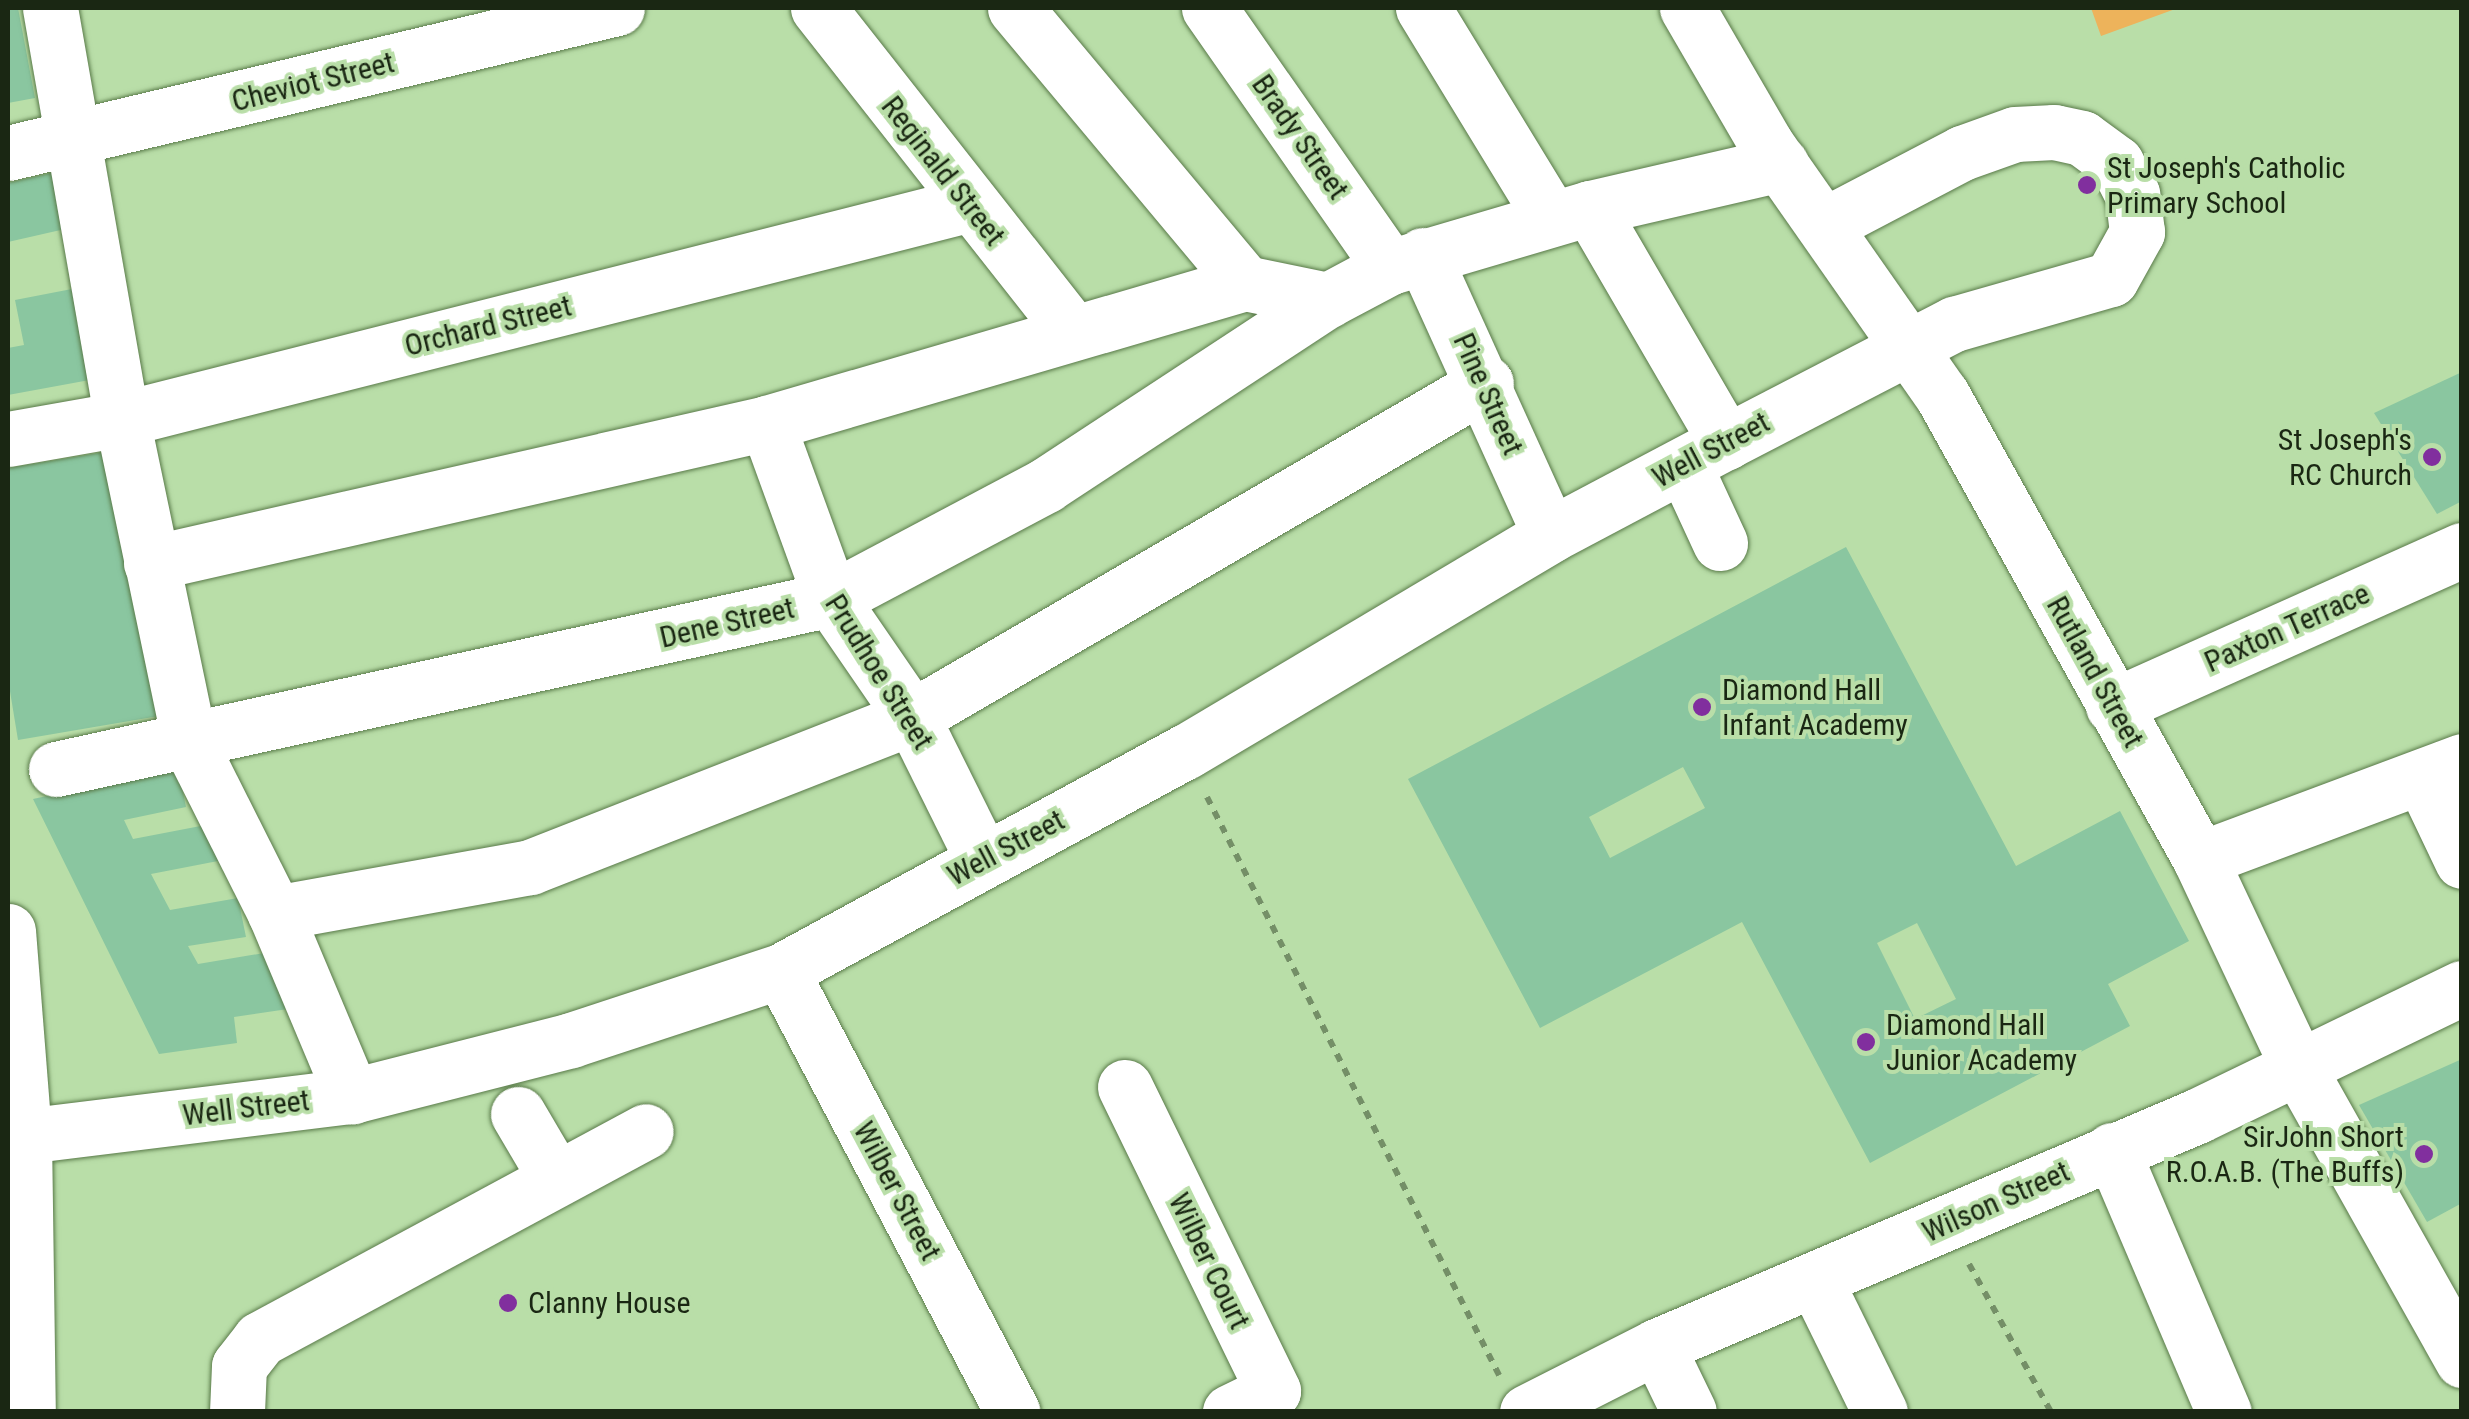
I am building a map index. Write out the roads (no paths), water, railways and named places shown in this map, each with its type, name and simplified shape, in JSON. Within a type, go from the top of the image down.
[{"type":"street","points":[[50,8],[122,419],[190,744],[274,913],[352,1096]]},
{"type":"street","name":"Cheviot Street","points":[[8,153],[72,141],[618,8]]},
{"type":"street","name":"Reginald Street","points":[[818,8],[967,205],[1073,332]]},
{"type":"street","points":[[1015,8],[1245,283]]},
{"type":"street","name":"Brady Street","points":[[1209,8],[1406,261]]},
{"type":"street","points":[[1423,8],[1571,213],[1705,454],[1722,548]]},
{"type":"street","name":"Rutland Street","points":[[1687,8],[1781,164],[1910,346],[2200,859],[2298,1069],[2462,1360]]},
{"type":"street","name":"Well Street","points":[[24,1136],[352,1096],[571,1040],[781,971],[1185,752],[1550,534],[1910,346],[1997,308],[2111,280],[2136,232],[2132,194],[2116,163],[2082,138],[2015,134],[1962,153],[1824,225]]},
{"type":"street","name":"Dene Street","points":[[56,769],[190,744],[831,600],[1046,485],[1328,300],[1406,261],[1571,213],[1781,164]]},
{"type":"street","name":"Orchard Street","points":[[8,440],[122,419],[967,205]]},
{"type":"street","name":"Pine Street","points":[[1406,261],[1486,383],[1550,534]]},
{"type":"street","points":[[151,563],[767,423],[1245,283],[1328,300]]},
{"type":"street","points":[[274,913],[530,867],[912,717],[1486,383]]},
{"type":"street","name":"Prudhoe Street","points":[[767,423],[831,600],[912,717],[983,860]]},
{"type":"street","name":"Paxton Terrace","points":[[2113,706],[2462,550]]},
{"type":"street","points":[[2200,859],[2442,769],[2462,861]]},
{"type":"street","points":[[8,931],[12,1062],[24,1136],[15,1240],[21,1397]]},
{"type":"street","name":"Wilber Street","points":[[781,971],[1013,1412]]},
{"type":"street","name":"Wilson Street","points":[[1518,1403],[1948,1224],[2298,1069],[2462,988]]},
{"type":"street","name":"Wilber Court","points":[[1125,1087],[1273,1391],[1230,1412]]},
{"type":"street","points":[[518,1114],[554,1175]]},
{"type":"street","points":[[237,1412],[239,1366],[260,1339],[554,1175],[646,1131]]},
{"type":"street","points":[[2112,1150],[2224,1412]]},
{"type":"street","points":[[1816,1280],[1880,1412]]},
{"type":"street","points":[[1657,1346],[1689,1412]]},
{"type":"place","name":"St Joseph's Catholic Primary School","points":[[2087,185]]},
{"type":"place","name":"St Joseph's RC Church","points":[[2432,457]]},
{"type":"place","name":"Diamond Hall Infant Academy","points":[[1702,707]]},
{"type":"place","name":"Diamond Hall Junior Academy","points":[[1866,1042]]},
{"type":"place","name":"SirJohn Short R.O.A.B. (The Buffs)","points":[[2424,1154]]},
{"type":"place","name":"Clanny House","points":[[508,1303]]}]
